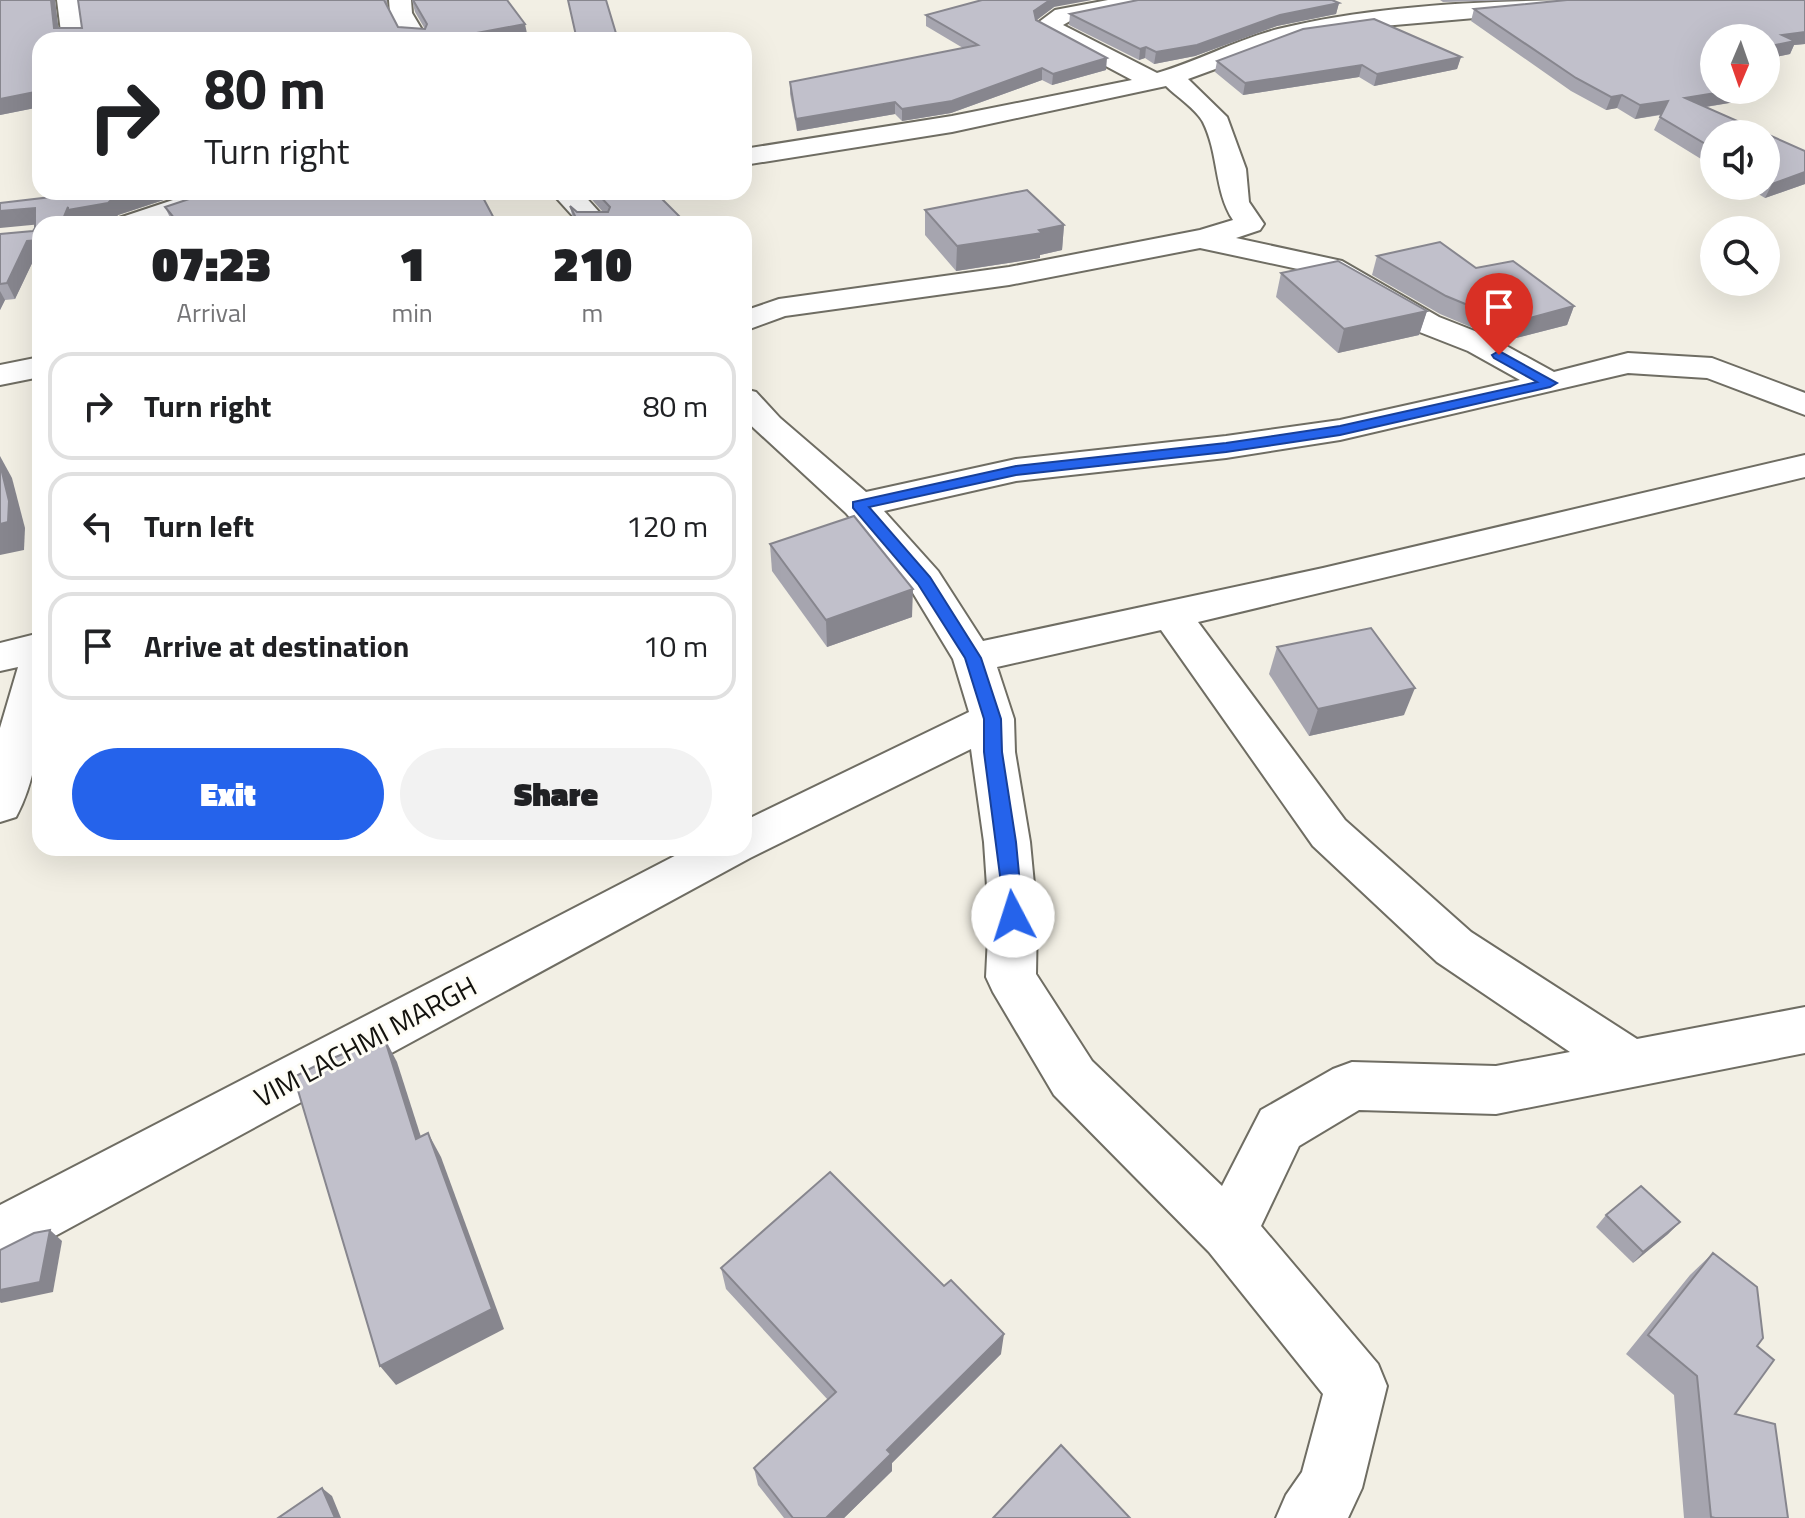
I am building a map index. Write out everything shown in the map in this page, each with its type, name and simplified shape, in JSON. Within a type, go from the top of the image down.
[{"type":"street","points":[[68,0],[73,32]]},
{"type":"street","points":[[400,0],[401,13],[412,32]]},
{"type":"street","points":[[1144,0],[1063,15],[1046,25],[1162,79],[1214,117],[1232,169],[1235,202],[1250,224],[1428,324],[1479,344],[1550,383]]},
{"type":"street","points":[[752,156],[869,138],[1162,79],[1296,31],[1403,16],[1536,8],[1590,0]]},
{"type":"street","points":[[129,216],[192,200]]},
{"type":"street","points":[[573,200],[588,216]]},
{"type":"street","points":[[752,319],[779,308],[1009,276],[1200,239],[1250,224]]},
{"type":"street","points":[[1200,239],[1331,267]]},
{"type":"street","points":[[859,505],[1016,470],[1226,447],[1340,430],[1628,363],[1712,368],[1805,405]]},
{"type":"street","points":[[0,375],[32,369]]},
{"type":"street","points":[[752,408],[859,505],[924,580],[973,658],[993,719],[993,752],[1007,842],[1013,916],[1011,977],[1073,1078],[1229,1232],[1356,1386],[1330,1488],[1309,1518]]},
{"type":"street","points":[[973,658],[1592,518],[1805,466]]},
{"type":"street","points":[[1171,614],[1329,833],[1454,947],[1632,1065]]},
{"type":"street","points":[[0,657],[32,649]]},
{"type":"street","points":[[0,805],[32,691]]},
{"type":"street","points":[[752,838],[993,719]]},
{"type":"street","name":"VIM LACHMI MARGH","points":[[0,1235],[717,856]]},
{"type":"street","points":[[1229,1232],[1280,1128],[1352,1086],[1496,1090],[1805,1030]]},
{"type":"building","points":[[0,0],[51,0],[54,28],[82,28],[78,0],[384,0],[398,27],[425,29],[427,24],[413,0],[507,0],[525,24],[482,32],[32,32],[32,93],[0,99]]},
{"type":"building","points":[[568,0],[606,0],[616,32],[575,32]]},
{"type":"building","points":[[982,0],[1050,0],[1034,11],[1036,20],[1107,58],[1053,74],[1042,68],[952,101],[902,109],[895,102],[796,119],[790,82],[978,45],[926,15]]},
{"type":"building","points":[[1138,0],[1332,0],[1339,3],[1280,15],[1197,45],[1156,52],[1146,47],[1140,49],[1070,14]]},
{"type":"building","points":[[1567,0],[1805,0],[1805,32],[1782,35],[1795,41],[1780,44],[1780,24],[1700,24],[1700,96],[1685,98],[1735,120],[1700,120],[1700,141],[1660,117],[1668,101],[1640,105],[1622,95],[1611,97],[1576,78],[1474,9]]},
{"type":"building","points":[[1374,19],[1461,57],[1377,74],[1362,65],[1245,83],[1217,61],[1303,29]]},
{"type":"building","points":[[1780,140],[1805,151],[1805,172],[1780,181]]},
{"type":"building","points":[[1027,190],[1064,225],[1039,230],[1042,233],[957,246],[925,210]]},
{"type":"building","points":[[32,199],[111,200],[68,210],[68,207],[64,216],[35,216],[35,208],[0,211],[0,203]]},
{"type":"building","points":[[186,200],[484,200],[493,216],[172,216],[165,207]]},
{"type":"building","points":[[603,200],[663,200],[679,216],[575,216],[570,206],[577,212],[608,212],[610,207]]},
{"type":"building","points":[[32,231],[32,241],[27,241],[7,283],[0,284],[0,234]]},
{"type":"building","points":[[1440,242],[1476,268],[1513,261],[1574,306],[1511,323],[1446,296],[1377,256]]},
{"type":"building","points":[[1338,261],[1427,311],[1344,329],[1281,273]]},
{"type":"building","points":[[0,464],[9,501],[8,522],[0,524]]},
{"type":"building","points":[[854,516],[913,589],[826,620],[770,544]]},
{"type":"building","points":[[1371,628],[1415,688],[1318,709],[1277,647]]},
{"type":"building","points":[[384,1037],[416,1139],[428,1133],[492,1309],[380,1366],[294,1077]]},
{"type":"building","points":[[830,1172],[944,1286],[951,1280],[1004,1334],[887,1450],[891,1454],[826,1518],[793,1518],[754,1468],[836,1392],[721,1268]]},
{"type":"building","points":[[1641,1186],[1680,1222],[1643,1252],[1606,1215]]},
{"type":"building","points":[[50,1230],[40,1282],[0,1290],[0,1250],[34,1233]]},
{"type":"building","points":[[1713,1253],[1757,1287],[1763,1338],[1757,1346],[1774,1360],[1735,1414],[1775,1424],[1788,1518],[1711,1517],[1697,1376],[1648,1335]]},
{"type":"building","points":[[1061,1445],[1130,1518],[993,1518]]},
{"type":"building","points":[[322,1488],[335,1518],[278,1518]]},
{"type":"route","points":[[1013,916],[1007,842],[993,752],[993,719],[973,658],[924,580],[859,505],[1016,470],[1226,447],[1340,430],[1550,383],[1499,355]]}]
